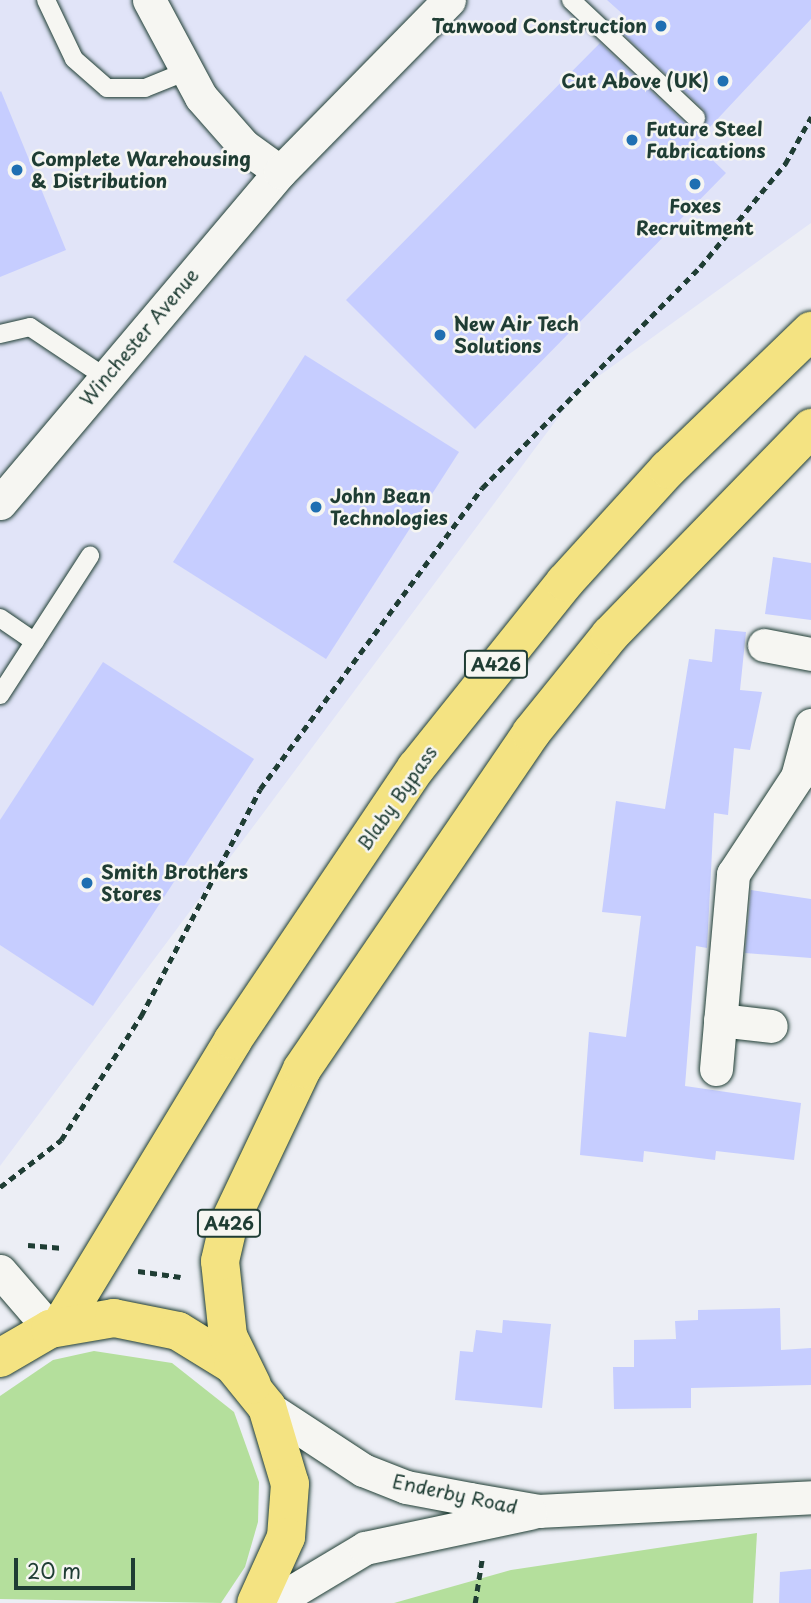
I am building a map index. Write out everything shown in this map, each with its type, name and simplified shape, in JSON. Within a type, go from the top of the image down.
[{"type":"main road","name":"Blaby Bypass","points":[[55,1327],[233,1040],[415,768],[574,571],[668,468],[811,331]]},
{"type":"main road","name":"A426","points":[[259,1396],[228,1336],[220,1261],[229,1223],[302,1069],[531,733],[610,635],[811,428]]},
{"type":"main road","points":[[0,1358],[55,1327],[114,1318],[178,1331],[210,1347],[259,1396],[287,1460],[290,1511],[276,1567],[256,1603]]},
{"type":"street","points":[[149,0],[187,71],[244,146],[280,173]]},
{"type":"street","name":"Winchester Avenue","points":[[0,503],[280,173],[449,0]]},
{"type":"street","points":[[764,645],[811,654]]},
{"type":"street","points":[[716,1069],[733,874],[797,777],[811,725]]},
{"type":"street","points":[[720,1020],[771,1026]]},
{"type":"street","points":[[0,1271],[55,1327]]},
{"type":"street","name":"Enderby Road","points":[[259,1396],[320,1447],[406,1487],[539,1511]]},
{"type":"street","name":"Enderby Road","points":[[273,1603],[365,1548],[483,1527],[539,1511],[811,1497]]},
{"type":"lane","points":[[46,0],[74,59],[107,88],[145,88],[187,71]]},
{"type":"lane","points":[[571,0],[696,118]]},
{"type":"lane","points":[[0,334],[30,327],[106,377]]},
{"type":"lane","points":[[0,695],[90,556]]},
{"type":"lane","points":[[0,618],[35,642]]},
{"type":"path","points":[[0,1187],[61,1140],[141,1016],[261,789],[482,488],[700,267],[785,164],[811,117]]},
{"type":"path","points":[[132,1270],[192,1278]]},
{"type":"path","points":[[475,1603],[483,1527]]},
{"type":"shaded area","points":[[0,0],[811,0],[811,223],[578,391],[0,1166]]},
{"type":"green space","points":[[94,1351],[172,1363],[234,1412],[259,1482],[258,1522],[245,1567],[221,1603],[0,1599],[0,1396],[53,1360]]},
{"type":"green space","points":[[757,1533],[753,1603],[394,1603],[511,1570]]},
{"type":"building","points":[[607,0],[811,0],[811,19],[695,143],[726,173],[475,429],[346,300],[600,43],[688,126],[705,125],[704,110],[616,27],[626,17]]},
{"type":"building","name":"Complete Warehousing & Distribution","points":[[0,92],[66,250],[0,277]]},
{"type":"building","name":"John Bean Technologies","points":[[305,355],[459,452],[326,659],[173,562]]},
{"type":"building","points":[[773,557],[811,563],[811,620],[765,614]]},
{"type":"building","points":[[715,629],[746,632],[740,690],[762,692],[750,750],[734,748],[728,815],[714,813],[707,948],[696,946],[685,1086],[801,1103],[794,1160],[716,1151],[715,1160],[644,1151],[643,1162],[580,1155],[589,1032],[626,1037],[641,916],[602,912],[616,801],[665,809],[689,659],[712,662]]},
{"type":"building","name":"Smith Brothers Stores","points":[[103,662],[254,759],[93,1006],[0,945],[0,820]]},
{"type":"building","points":[[751,890],[811,899],[811,958],[745,953]]},
{"type":"building","points":[[780,1308],[781,1350],[811,1348],[811,1385],[691,1388],[691,1408],[614,1409],[613,1367],[634,1367],[634,1340],[676,1339],[675,1321],[698,1320],[698,1310]]},
{"type":"building","points":[[503,1320],[551,1324],[542,1408],[455,1400],[460,1351],[473,1352],[476,1330],[502,1333]]},
{"type":"building","points":[[811,1569],[811,1603],[779,1603],[780,1572]]},
{"type":"place","name":"Tanwood Construction","points":[[661,26]]},
{"type":"place","name":"Cut Above (UK)","points":[[723,81]]},
{"type":"place","name":"Future Steel Fabrications","points":[[632,140]]},
{"type":"place","name":"Complete Warehousing & Distribution","points":[[17,170]]},
{"type":"place","name":"Foxes Recruitment","points":[[695,184]]},
{"type":"place","name":"New Air Tech Solutions","points":[[440,335]]},
{"type":"place","name":"John Bean Technologies","points":[[316,507]]},
{"type":"place","name":"Smith Brothers Stores","points":[[87,883]]}]
